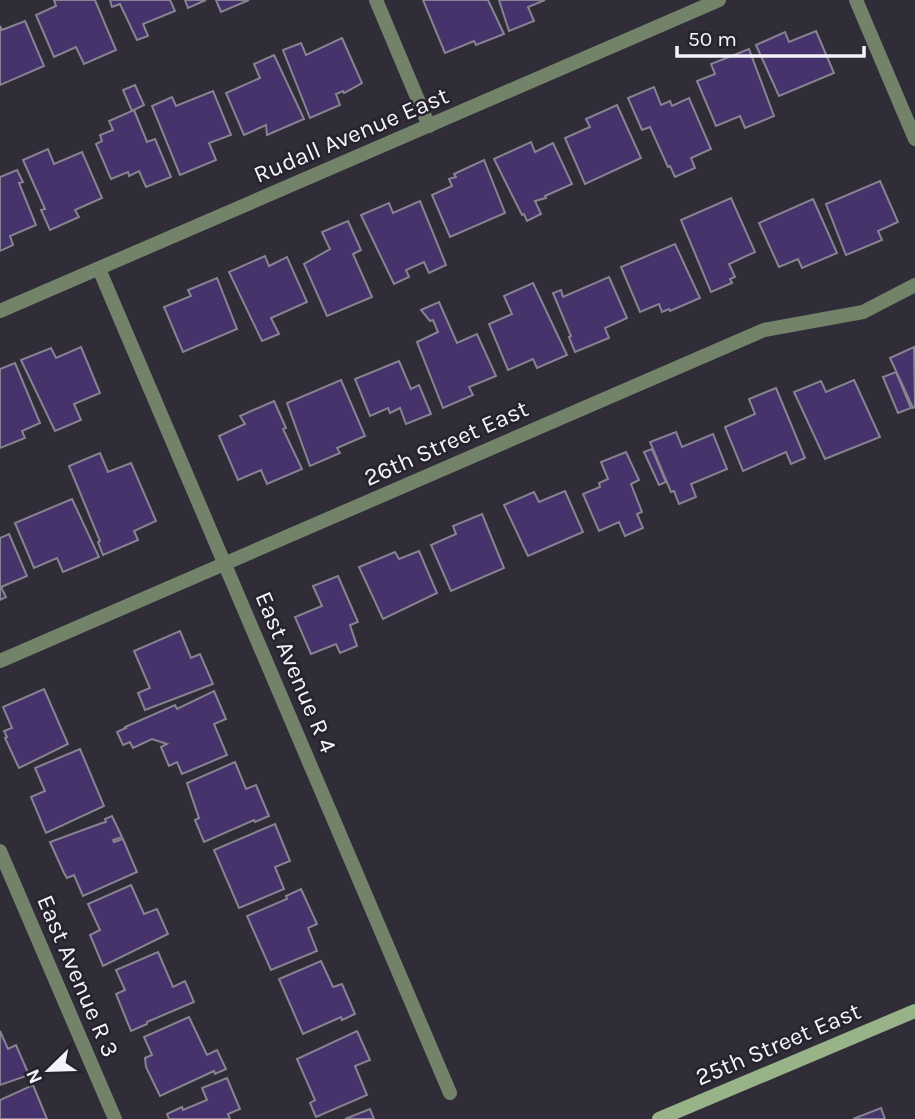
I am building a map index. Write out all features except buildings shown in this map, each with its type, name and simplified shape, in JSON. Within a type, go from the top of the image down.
[{"type":"main road","name":"25th Street East","points":[[659,1119],[915,1011]]},
{"type":"street","points":[[376,0],[429,126]]},
{"type":"street","name":"Rudall Avenue East","points":[[0,311],[719,0]]},
{"type":"street","points":[[856,0],[915,139]]},
{"type":"street","name":"East Avenue R 4","points":[[99,268],[450,1094]]},
{"type":"street","name":"26th Street East","points":[[0,661],[764,330],[863,312],[915,285]]},
{"type":"street","name":"East Avenue R 3","points":[[0,851],[115,1119]]}]
